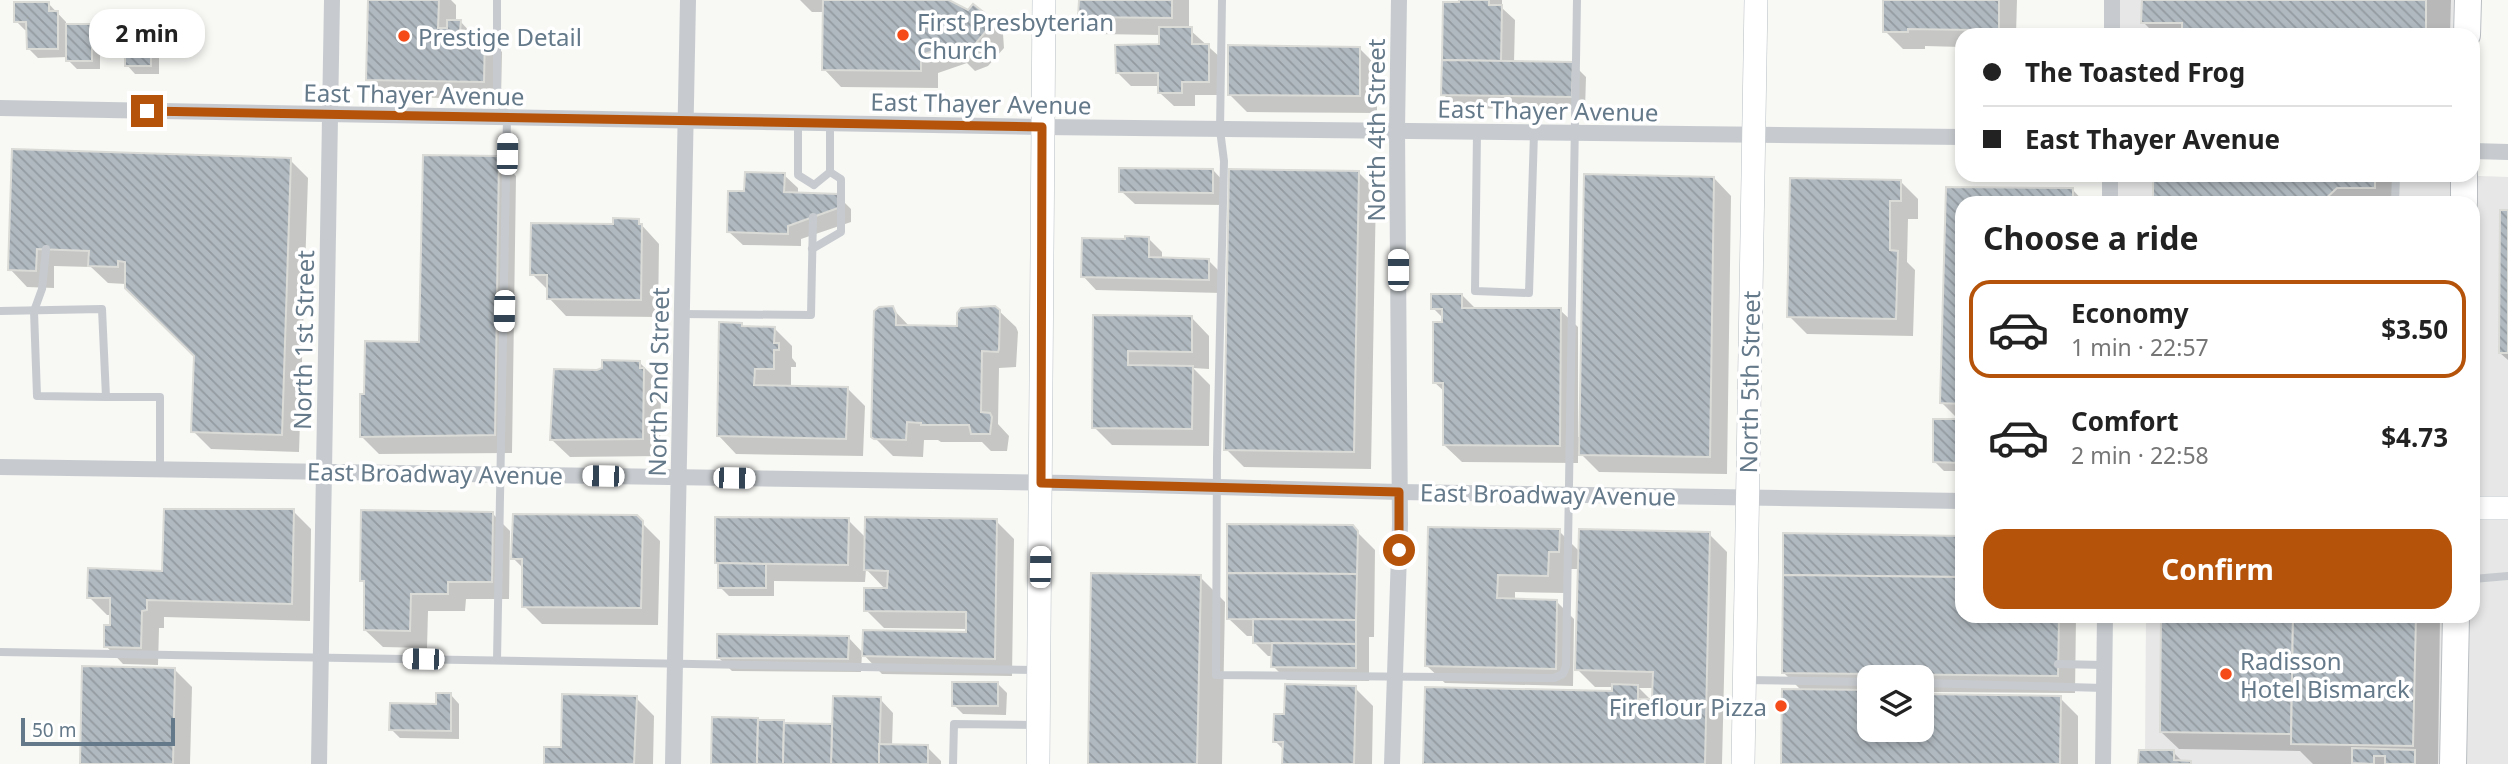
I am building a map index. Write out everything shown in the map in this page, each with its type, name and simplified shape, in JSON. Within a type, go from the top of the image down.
[{"type":"main road","points":[[2467,28],[2468,0]]},
{"type":"main road","points":[[2453,764],[2456,623]]},
{"type":"street","name":"North 1st Street","points":[[319,764],[332,0]]},
{"type":"street","name":"North 2nd Street","points":[[673,764],[688,0]]},
{"type":"street","points":[[1038,764],[1044,0]]},
{"type":"street","name":"North 4th Street","points":[[1392,764],[1399,492],[1399,0]]},
{"type":"street","name":"North 5th Street","points":[[1743,764],[1756,0]]},
{"type":"street","points":[[2112,0],[2112,28]]},
{"type":"street","name":"East Thayer Avenue","points":[[0,108],[1220,130],[1955,137]]},
{"type":"street","points":[[2480,151],[2508,152]]},
{"type":"street","name":"East Broadway Avenue","points":[[0,467],[1955,500]]},
{"type":"street","points":[[2480,508],[2508,508]]},
{"type":"street","points":[[2103,764],[2105,623]]},
{"type":"lane","points":[[497,0],[497,88],[508,118],[497,660]]},
{"type":"lane","points":[[1222,0],[1220,130],[1224,161],[1216,675],[1393,678],[1554,678],[1563,674],[1566,666],[1577,0]]},
{"type":"lane","points":[[798,123],[798,175],[814,189],[830,172],[830,124]]},
{"type":"lane","points":[[1477,132],[1475,292],[1529,293],[1534,133]]},
{"type":"lane","points":[[812,249],[841,232],[841,179],[830,172]]},
{"type":"lane","points":[[682,314],[811,315],[813,217]]},
{"type":"lane","points":[[46,249],[42,289],[34,311],[37,396],[160,397],[160,469]]},
{"type":"lane","points":[[0,311],[102,309],[106,397]]},
{"type":"lane","points":[[2480,578],[2508,576]]},
{"type":"lane","points":[[0,652],[1038,670]]},
{"type":"lane","points":[[2058,664],[2104,665]]},
{"type":"lane","points":[[1745,680],[1857,682]]},
{"type":"lane","points":[[1934,683],[2104,688]]},
{"type":"lane","points":[[953,764],[954,724],[1038,725]]},
{"type":"shaded area","points":[[2112,0],[2468,0],[2467,28],[2112,28]]},
{"type":"shaded area","points":[[2480,176],[2508,177],[2508,764],[2145,764],[2146,623],[2480,623],[2480,196],[2110,196],[2110,182],[2480,182]]},
{"type":"building","points":[[368,0],[439,0],[438,28],[447,28],[447,20],[461,20],[460,32],[485,32],[484,82],[366,80]]},
{"type":"building","name":"First Presbyterian Church","points":[[823,0],[949,0],[968,10],[973,4],[986,14],[987,30],[971,49],[956,54],[952,45],[921,55],[921,71],[822,70]]},
{"type":"building","points":[[1079,0],[1172,0],[1172,18],[1078,17]]},
{"type":"building","points":[[1489,0],[1489,5],[1502,5],[1501,61],[1442,60],[1443,2]]},
{"type":"building","points":[[1883,0],[1999,0],[1999,28],[1908,29],[1908,32],[1883,32]]},
{"type":"building","points":[[2142,0],[2426,0],[2426,28],[2182,28],[2182,23],[2141,23]]},
{"type":"building","points":[[14,2],[49,2],[49,11],[58,11],[58,49],[27,49],[26,22],[14,22]]},
{"type":"building","points":[[66,24],[92,24],[92,61],[66,61]]},
{"type":"building","points":[[125,25],[151,25],[151,66],[125,66]]},
{"type":"building","points":[[1159,27],[1192,27],[1192,44],[1209,44],[1209,82],[1182,82],[1182,93],[1158,93],[1158,73],[1116,73],[1115,45],[1159,44]]},
{"type":"building","points":[[1228,45],[1360,47],[1360,96],[1228,95]]},
{"type":"building","points":[[1442,60],[1573,62],[1572,97],[1441,95]]},
{"type":"building","points":[[12,149],[291,158],[282,435],[191,432],[194,356],[125,288],[125,262],[118,261],[118,267],[88,266],[89,251],[37,249],[36,271],[8,270]]},
{"type":"building","points":[[423,155],[499,156],[495,435],[360,437],[360,394],[364,394],[365,341],[419,342]]},
{"type":"building","points":[[1119,168],[1213,169],[1213,193],[1119,192]]},
{"type":"building","points":[[1229,169],[1359,171],[1354,452],[1224,450]]},
{"type":"building","points":[[745,172],[785,173],[784,192],[838,194],[838,208],[788,226],[788,234],[727,232],[728,191],[744,191]]},
{"type":"building","points":[[1584,174],[1714,177],[1710,457],[1579,455]]},
{"type":"building","points":[[1790,178],[1901,180],[1901,201],[1890,201],[1890,250],[1898,251],[1896,319],[1787,317]]},
{"type":"building","points":[[2153,182],[2375,182],[2375,188],[2337,188],[2328,196],[2153,196]]},
{"type":"building","points":[[1946,187],[2073,188],[2073,196],[1955,196],[1955,404],[1940,403]]},
{"type":"building","points":[[2500,210],[2508,210],[2508,353],[2499,353]]},
{"type":"building","points":[[613,218],[639,219],[639,224],[642,224],[641,300],[547,299],[547,275],[530,275],[531,223],[613,224]]},
{"type":"building","points":[[1125,236],[1149,237],[1149,257],[1209,259],[1209,280],[1081,277],[1082,238],[1125,239]]},
{"type":"building","points":[[1431,294],[1462,294],[1462,308],[1561,308],[1560,446],[1443,445],[1443,383],[1433,383],[1433,322],[1442,322],[1442,309],[1431,309]]},
{"type":"building","points":[[893,306],[896,325],[957,326],[957,313],[961,308],[995,306],[1000,310],[998,352],[982,351],[981,412],[990,413],[992,417],[990,434],[971,434],[969,425],[921,425],[907,422],[906,440],[871,437],[874,311],[879,307]]},
{"type":"building","points":[[1093,315],[1192,316],[1192,352],[1128,351],[1128,365],[1193,366],[1192,429],[1092,428]]},
{"type":"building","points":[[719,322],[775,327],[774,343],[779,343],[779,350],[774,350],[774,369],[755,369],[754,385],[848,387],[846,439],[717,436]]},
{"type":"building","points":[[602,360],[640,361],[640,368],[644,368],[643,439],[550,440],[554,369],[597,370],[602,368]]},
{"type":"building","points":[[1933,419],[1955,419],[1955,463],[1933,462]]},
{"type":"building","points":[[164,509],[294,509],[292,604],[147,600],[147,610],[142,611],[141,648],[104,647],[104,625],[110,625],[110,598],[87,598],[88,568],[162,571]]},
{"type":"building","points":[[361,510],[493,512],[492,582],[448,582],[448,594],[411,594],[410,631],[364,630],[364,581],[360,581]]},
{"type":"building","points":[[513,514],[637,515],[643,521],[641,608],[522,607],[522,559],[511,559]]},
{"type":"building","points":[[715,517],[849,518],[848,565],[715,563]]},
{"type":"building","points":[[865,517],[997,519],[995,659],[862,656],[863,630],[966,632],[966,612],[864,611],[864,588],[887,588],[888,571],[864,570]]},
{"type":"building","points":[[1227,524],[1353,525],[1358,531],[1357,574],[1227,573]]},
{"type":"building","points":[[1428,527],[1560,529],[1559,552],[1549,552],[1548,576],[1498,575],[1497,598],[1557,600],[1556,669],[1425,666]]},
{"type":"building","points":[[1579,529],[1710,532],[1705,764],[1423,764],[1425,687],[1612,691],[1612,684],[1638,685],[1638,699],[1652,699],[1653,672],[1575,670]]},
{"type":"building","points":[[1783,533],[1955,536],[1955,577],[1783,575]]},
{"type":"building","points":[[718,563],[766,564],[766,588],[718,588]]},
{"type":"building","points":[[1091,573],[1201,575],[1197,764],[1088,764]]},
{"type":"building","points":[[1227,573],[1357,574],[1356,620],[1227,619]]},
{"type":"building","points":[[1783,575],[1955,577],[1955,623],[2059,623],[2058,676],[1934,675],[1934,665],[1857,665],[1857,674],[1782,673]]},
{"type":"building","points":[[1253,619],[1356,620],[1356,644],[1253,643]]},
{"type":"building","name":"Radisson Hotel Bismarck","points":[[2161,623],[2293,623],[2291,734],[2160,732]]},
{"type":"building","points":[[2293,623],[2416,623],[2413,746],[2291,744]]},
{"type":"building","points":[[717,634],[849,636],[848,659],[717,658]]},
{"type":"building","points":[[1272,643],[1356,644],[1356,668],[1271,667]]},
{"type":"building","points":[[82,666],[175,668],[173,764],[80,764]]},
{"type":"building","points":[[952,682],[998,682],[998,706],[952,706]]},
{"type":"building","points":[[1285,684],[1356,686],[1354,764],[1282,764],[1283,742],[1273,742],[1274,714],[1284,714]]},
{"type":"building","points":[[1782,689],[1857,690],[1857,742],[1934,742],[1934,694],[2061,696],[2060,764],[1781,764]]},
{"type":"building","points":[[436,693],[451,693],[451,731],[389,730],[390,703],[436,704]]},
{"type":"building","points":[[562,694],[637,696],[634,764],[544,764],[544,747],[561,747]]},
{"type":"building","points":[[833,696],[881,697],[879,764],[831,764]]},
{"type":"building","points":[[712,717],[758,718],[757,764],[711,764]]},
{"type":"building","points":[[758,720],[784,720],[783,764],[757,764]]},
{"type":"building","points":[[784,723],[832,724],[831,764],[783,764]]},
{"type":"building","points":[[879,744],[928,745],[928,764],[879,764]]},
{"type":"building","points":[[2352,748],[2415,750],[2415,764],[2385,764],[2385,756],[2374,756],[2374,764],[2352,763]]},
{"type":"building","points":[[2139,750],[2174,750],[2174,760],[2191,761],[2191,764],[2138,764]]},
{"type":"place","name":"First Presbyterian Church","points":[[903,35]]},
{"type":"place","name":"Prestige Detail","points":[[404,36]]},
{"type":"place","name":"Radisson Hotel Bismarck","points":[[2226,674]]},
{"type":"place","name":"Fireflour Pizza","points":[[1781,706]]},
{"type":"route","points":[[147,111],[1042,127],[1041,483],[1399,492],[1399,550]]}]
